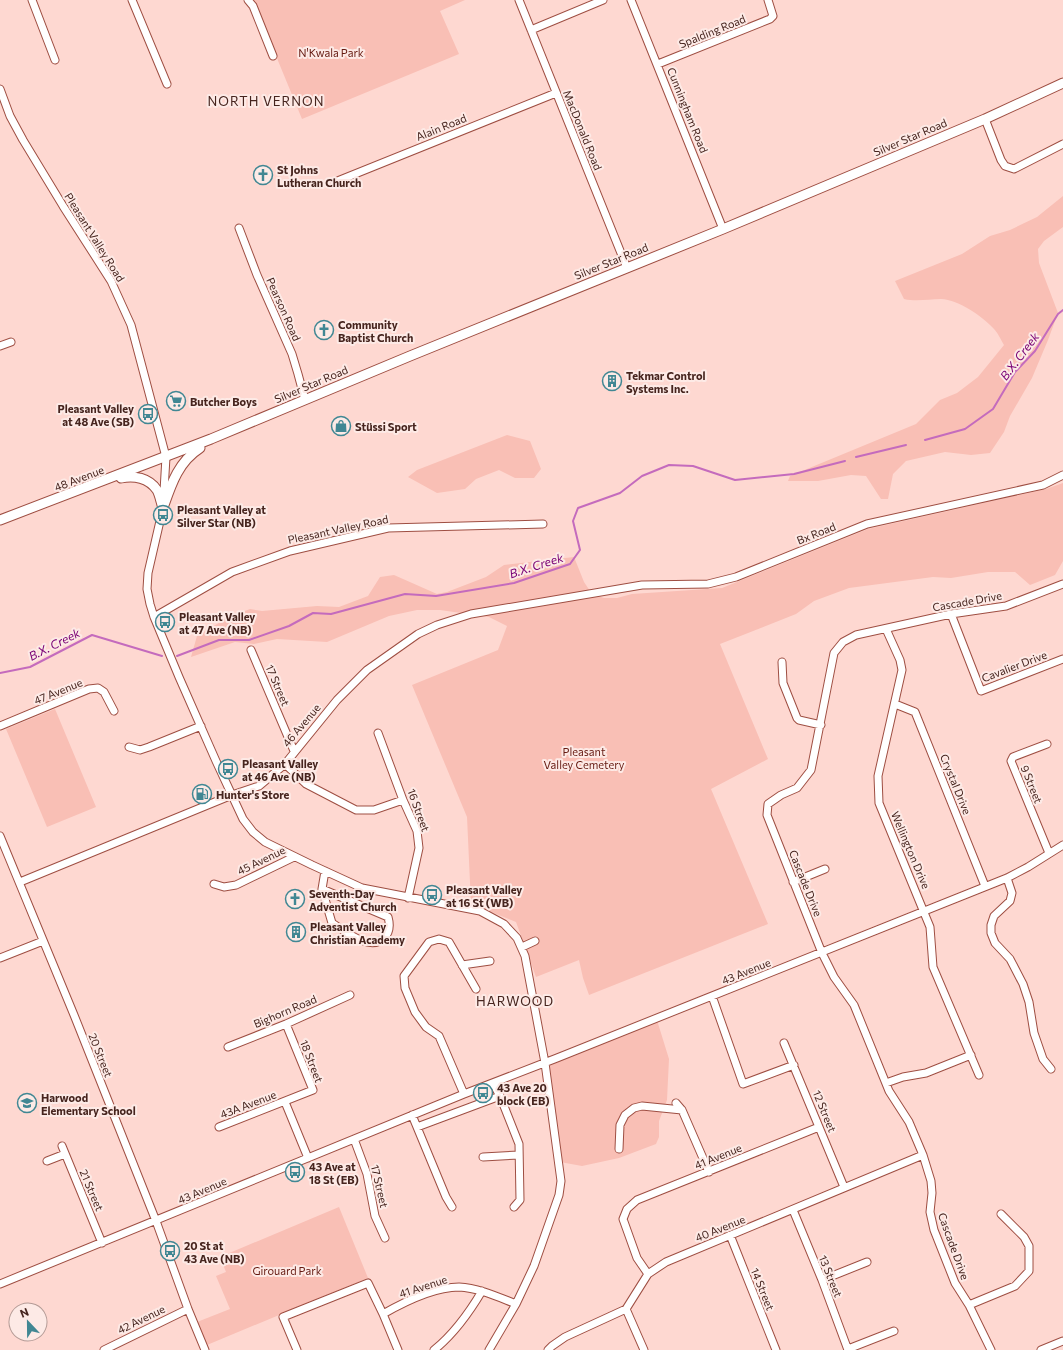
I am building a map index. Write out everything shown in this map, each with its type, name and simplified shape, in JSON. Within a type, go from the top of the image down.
[{"type":"main road","name":"Silver Star Road","points":[[166,457],[211,440],[410,356],[724,229],[985,119],[1063,83]]},
{"type":"main road","points":[[163,508],[171,486],[185,460],[191,453],[211,440]]},
{"type":"main road","name":"48 Avenue","points":[[0,520],[166,457]]},
{"type":"main road","points":[[98,483],[128,476],[143,479],[158,491],[163,508]]},
{"type":"street","points":[[32,0],[55,60]]},
{"type":"street","points":[[132,0],[167,84]]},
{"type":"street","points":[[248,0],[253,6],[273,56]]},
{"type":"street","name":"MacDonald Road","points":[[518,0],[627,268]]},
{"type":"street","points":[[531,30],[603,0]]},
{"type":"street","name":"Cunningham Road","points":[[631,0],[724,229]]},
{"type":"street","name":"Spalding Road","points":[[658,64],[770,19],[773,16],[768,0]]},
{"type":"street","name":"Pleasant Valley Road","points":[[0,90],[10,116],[23,140],[111,282],[131,325],[166,457],[163,508],[148,573],[147,588],[150,604],[200,726],[243,819],[253,832],[265,842],[362,888],[480,911],[504,924],[517,938],[526,956],[545,1063],[551,1117],[561,1181],[559,1195],[534,1266],[516,1304],[489,1350]]},
{"type":"street","name":"Alain Road","points":[[335,182],[556,93]]},
{"type":"street","points":[[985,119],[1001,160],[1005,166],[1014,169],[1063,144]]},
{"type":"street","name":"Pearson Road","points":[[239,228],[257,275],[292,354],[305,400]]},
{"type":"street","points":[[0,346],[10,342]]},
{"type":"street","name":"Bx Road","points":[[574,597],[642,586],[708,584],[736,577],[867,524],[1043,485],[1063,475]]},
{"type":"street","name":"Pleasant Valley Road","points":[[154,616],[232,572],[290,551],[388,528],[543,524]]},
{"type":"street","name":"Cascade Drive","points":[[991,1350],[969,1305],[955,1283],[934,1230],[930,1212],[932,1193],[931,1181],[923,1155],[909,1122],[889,1091],[854,1005],[834,977],[822,952],[767,815],[768,804],[781,795],[797,788],[812,770],[834,653],[842,642],[856,635],[951,614],[1006,606],[1063,584]]},
{"type":"street","name":"46 Avenue","points":[[20,882],[232,795],[259,786],[285,764],[336,700],[367,670],[418,634],[437,625],[471,614],[574,597]]},
{"type":"street","name":"Cavalier Drive","points":[[951,614],[981,691],[1063,659]]},
{"type":"street","name":"Wellington Drive","points":[[886,629],[900,660],[902,670],[878,776],[879,803],[930,927],[933,967],[979,1075]]},
{"type":"street","name":"17 Street","points":[[251,650],[294,751]]},
{"type":"street","points":[[782,662],[783,683],[797,718],[799,720],[821,725]]},
{"type":"street","name":"47 Avenue","points":[[0,726],[89,689],[98,688],[104,692],[114,711]]},
{"type":"street","name":"Crystal Drive","points":[[895,704],[915,712],[985,886]]},
{"type":"street","points":[[129,747],[140,750],[200,726]]},
{"type":"street","name":"16 Street","points":[[378,733],[403,800],[417,830],[419,848],[408,898]]},
{"type":"street","name":"9 Street","points":[[1047,744],[1012,757],[1011,761],[1048,853]]},
{"type":"street","points":[[285,764],[306,784],[356,810],[374,810],[403,800]]},
{"type":"street","name":"20 Street","points":[[0,836],[20,882],[156,1221],[188,1309],[205,1350]]},
{"type":"street","name":"43 Avenue","points":[[0,1284],[464,1094],[1007,878],[1063,845]]},
{"type":"street","name":"45 Avenue","points":[[214,884],[224,887],[236,885],[294,856]]},
{"type":"street","points":[[794,882],[825,869]]},
{"type":"street","points":[[322,889],[388,917],[390,926],[385,937],[377,942],[366,943],[332,923],[322,889],[326,871]]},
{"type":"street","points":[[1007,878],[1012,893],[1010,901],[994,916],[991,925],[991,933],[995,943],[1010,959],[1023,984],[1030,1002],[1034,1033],[1040,1053],[1051,1069]]},
{"type":"street","points":[[464,1094],[439,1036],[426,1027],[415,1012],[405,988],[404,976],[429,942],[439,939],[449,942],[476,989]]},
{"type":"street","points":[[0,958],[43,941]]},
{"type":"street","points":[[522,946],[535,941]]},
{"type":"street","points":[[462,965],[490,961]]},
{"type":"street","name":"Bighorn Road","points":[[228,1047],[286,1024],[350,995]]},
{"type":"street","points":[[712,996],[743,1084],[794,1065]]},
{"type":"street","name":"18 Street","points":[[285,1102],[313,1090],[286,1024]]},
{"type":"street","name":"12 Street","points":[[784,1043],[844,1187]]},
{"type":"street","points":[[886,1083],[903,1077],[926,1073],[970,1055]]},
{"type":"street","points":[[492,1083],[500,1096],[519,1144],[520,1200],[514,1207]]},
{"type":"street","points":[[417,1127],[500,1096]]},
{"type":"street","points":[[285,1102],[308,1158]]},
{"type":"street","name":"43A Avenue","points":[[219,1128],[285,1102]]},
{"type":"street","points":[[676,1103],[682,1110],[709,1172]]},
{"type":"street","points":[[619,1149],[620,1125],[625,1115],[634,1108],[642,1106],[682,1110]]},
{"type":"street","points":[[412,1115],[446,1197],[452,1207]]},
{"type":"street","name":"41 Avenue","points":[[648,1274],[637,1258],[623,1219],[627,1209],[637,1200],[819,1127]]},
{"type":"street","name":"17 Street","points":[[354,1139],[367,1174],[375,1216],[385,1238]]},
{"type":"street","name":"21 Street","points":[[62,1146],[102,1243]]},
{"type":"street","points":[[47,1162],[65,1154]]},
{"type":"street","points":[[483,1157],[519,1155]]},
{"type":"street","name":"40 Avenue","points":[[626,1309],[648,1274],[666,1262],[923,1155]]},
{"type":"street","name":"13 Street","points":[[793,1210],[822,1280],[848,1350]]},
{"type":"street","points":[[969,1305],[1015,1286],[1029,1271],[1029,1246],[1024,1237],[1001,1214]]},
{"type":"street","name":"14 Street","points":[[730,1235],[776,1350]]},
{"type":"street","points":[[822,1280],[867,1262]]},
{"type":"street","points":[[297,1350],[283,1317],[368,1283],[398,1350]]},
{"type":"street","name":"41 Avenue","points":[[383,1314],[406,1302],[447,1287],[461,1287],[482,1291],[516,1304]]},
{"type":"street","points":[[434,1350],[444,1342],[470,1311],[482,1291]]},
{"type":"street","name":"42 Avenue","points":[[104,1350],[188,1309]]},
{"type":"street","points":[[548,1350],[565,1337],[626,1309],[644,1350]]},
{"type":"street","points":[[848,1350],[894,1330]]},
{"type":"street","points":[[1041,1350],[1063,1341]]},
{"type":"green space","name":"N'Kwala Park","points":[[253,0],[465,0],[440,11],[459,54],[302,119]]},
{"type":"green space","points":[[1063,196],[1063,227],[1044,241],[1038,249],[1039,263],[1058,313],[1032,378],[1010,416],[1004,432],[990,453],[971,455],[945,452],[906,461],[893,474],[888,499],[881,499],[866,476],[851,475],[818,481],[788,481],[790,476],[916,424],[940,400],[957,393],[978,377],[1004,345],[989,324],[977,314],[955,302],[941,299],[904,299],[895,281],[962,254],[990,236],[1010,230],[1037,217]]},
{"type":"green space","points":[[507,435],[530,441],[541,469],[534,478],[515,478],[499,470],[476,479],[465,489],[437,493],[408,477],[417,470]]},
{"type":"green space","name":"Pleasant Valley Cemetery","points":[[1063,483],[1063,561],[1055,575],[1030,585],[1015,572],[988,572],[951,578],[933,577],[849,588],[814,601],[796,614],[720,644],[768,759],[711,789],[768,924],[589,995],[579,960],[536,977],[516,922],[471,904],[467,817],[412,685],[498,650],[507,626],[489,617],[440,610],[417,610],[389,616],[327,642],[277,639],[254,644],[235,642],[191,657],[197,636],[227,618],[250,609],[262,611],[317,606],[339,607],[368,596],[380,577],[394,575],[437,594],[447,592],[486,577],[504,565],[574,557],[584,582],[592,594],[604,598],[617,598],[632,594],[722,588],[868,529],[1046,489]]},
{"type":"green space","points":[[55,709],[96,807],[47,827],[6,729]]},
{"type":"green space","points":[[656,1017],[669,1059],[667,1100],[659,1121],[659,1137],[656,1144],[619,1158],[582,1166],[560,1162],[543,1067]]},
{"type":"green space","name":"Girouard Park","points":[[339,1207],[368,1278],[207,1345],[197,1322],[230,1309],[216,1276],[226,1272],[220,1257]]},
{"type":"waterway","name":"B.X. Creek","points":[[925,440],[965,429],[993,409],[1015,372],[1035,351],[1058,314],[1063,310]]},
{"type":"waterway","name":"B.X. Creek","points":[[856,457],[906,445]]},
{"type":"waterway","name":"B.X. Creek","points":[[177,656],[219,640],[249,640],[289,626],[313,613],[331,614],[405,594],[436,596],[514,583],[570,564],[580,550],[573,521],[578,508],[620,493],[642,476],[669,465],[693,466],[735,480],[794,474],[845,461]]},
{"type":"waterway","name":"B.X. Creek","points":[[0,673],[30,667],[92,635],[162,656]]},
{"type":"place","name":"St Johns Lutheran Church","points":[[263,175]]},
{"type":"place","name":"Community Baptist Church","points":[[324,330]]},
{"type":"place","name":"Tekmar Control Systems Inc.","points":[[612,381]]},
{"type":"place","name":"Butcher Boys","points":[[176,401]]},
{"type":"place","name":"Pleasant Valley at 48 Ave (SB)","points":[[148,414]]},
{"type":"place","name":"Stüssi Sport","points":[[341,426]]},
{"type":"place","name":"Pleasant Valley at Silver Star (NB)","points":[[163,515]]},
{"type":"place","name":"Pleasant Valley at 47 Ave (NB)","points":[[165,622]]},
{"type":"place","name":"Pleasant Valley at 46 Ave (NB)","points":[[228,769]]},
{"type":"place","name":"Hunter's Store","points":[[202,794]]},
{"type":"place","name":"Pleasant Valley at 16 St (WB)","points":[[432,895]]},
{"type":"place","name":"Seventh-Day Adventist Church","points":[[295,899]]},
{"type":"place","name":"Pleasant Valley Christian Academy","points":[[296,932]]},
{"type":"place","name":"43 Ave 20 block (EB)","points":[[483,1093]]},
{"type":"place","name":"Harwood Elementary School","points":[[27,1103]]},
{"type":"place","name":"43 Ave at 18 St (EB)","points":[[295,1172]]},
{"type":"place","name":"20 St at 43 Ave (NB)","points":[[170,1251]]},
{"type":"district","name":"NORTH VERNON","points":[[266,101]]},
{"type":"district","name":"HARWOOD","points":[[515,1001]]}]
